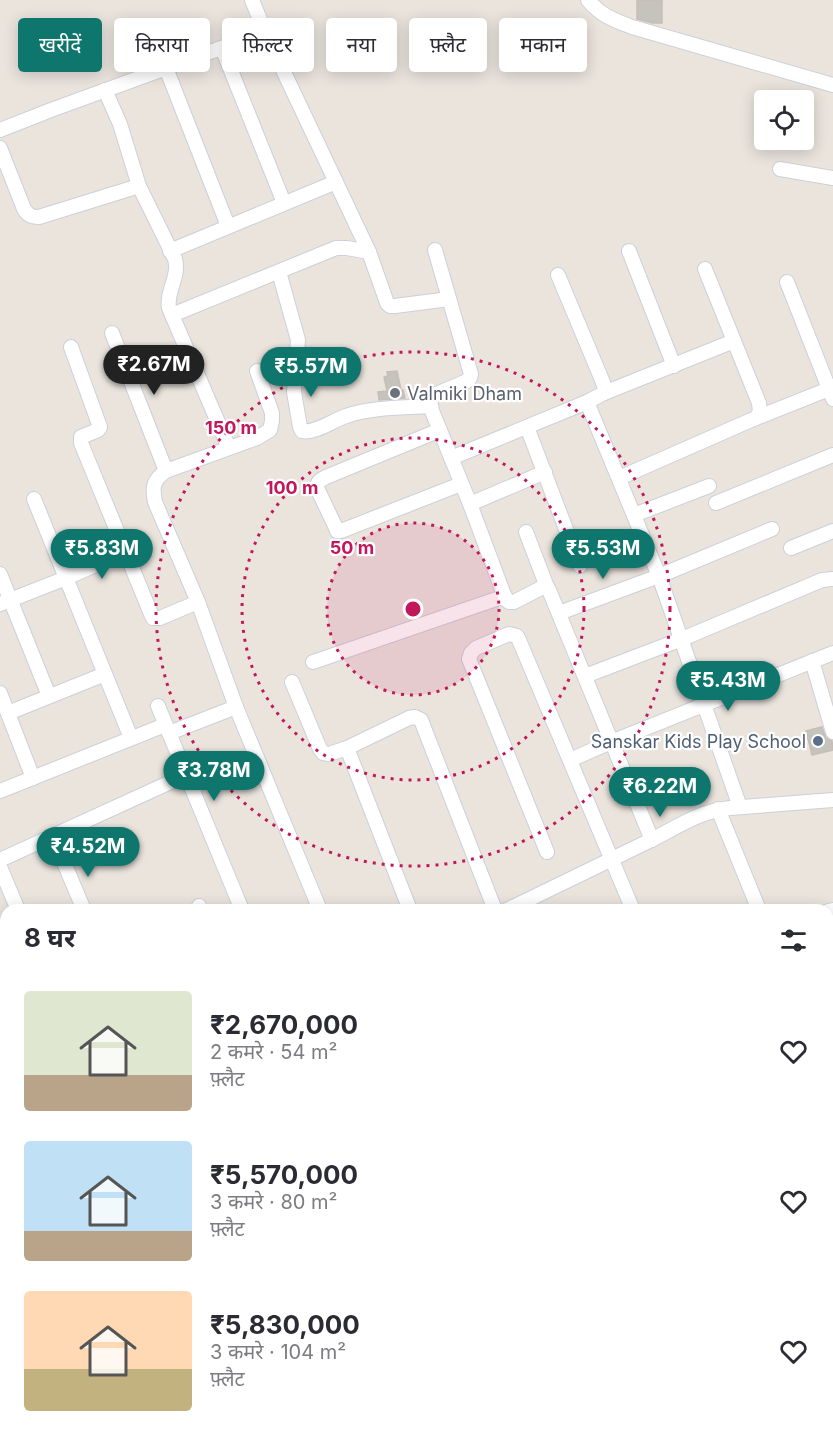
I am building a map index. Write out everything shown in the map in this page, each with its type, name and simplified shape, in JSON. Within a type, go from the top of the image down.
[{"type":"street","points":[[252,0],[260,18]]},
{"type":"street","points":[[588,0],[597,10],[632,27],[833,85]]},
{"type":"street","points":[[210,52],[222,48]]},
{"type":"street","points":[[0,130],[155,72]]},
{"type":"street","points":[[168,72],[228,226]]},
{"type":"street","points":[[232,72],[284,203]]},
{"type":"street","points":[[285,72],[369,252],[387,303],[390,306],[448,299]]},
{"type":"street","points":[[105,90],[120,124],[139,186],[177,265],[168,301],[229,448]]},
{"type":"street","points":[[0,148],[24,209],[32,217],[39,217],[139,186]]},
{"type":"street","points":[[780,169],[833,178]]},
{"type":"street","points":[[170,251],[336,182]]},
{"type":"street","points":[[172,315],[336,248],[369,252]]},
{"type":"street","points":[[435,249],[471,374],[468,381],[434,395],[430,400],[430,406],[505,596],[509,602],[514,602],[547,587]]},
{"type":"street","points":[[628,251],[674,366]]},
{"type":"street","points":[[705,269],[759,403],[760,412],[756,418]]},
{"type":"street","points":[[279,272],[298,340],[294,392],[302,431],[311,431],[360,412],[430,406]]},
{"type":"street","points":[[558,275],[602,380],[604,393]]},
{"type":"street","points":[[619,478],[756,418],[831,394],[787,282]]},
{"type":"street","points":[[112,333],[166,471]]},
{"type":"street","points":[[451,458],[734,341]]},
{"type":"street","points":[[71,347],[100,428],[81,437],[81,443],[153,618],[160,618],[198,602]]},
{"type":"street","points":[[257,371],[272,413],[270,430],[257,438],[166,471],[158,476],[153,492],[155,502],[198,602],[236,707],[318,904]]},
{"type":"street","points":[[587,402],[659,576],[740,807]]},
{"type":"street","points":[[527,427],[580,566]]},
{"type":"street","points":[[440,430],[326,477],[320,480],[317,488],[336,528],[341,531],[461,484]]},
{"type":"street","points":[[716,503],[833,455]]},
{"type":"street","points":[[470,504],[545,472]]},
{"type":"street","points":[[634,516],[709,486]]},
{"type":"street","points":[[34,499],[131,738]]},
{"type":"street","points":[[559,613],[659,576],[772,529]]},
{"type":"street","points":[[791,548],[833,531]]},
{"type":"street","points":[[526,532],[652,840]]},
{"type":"street","points":[[5,602],[126,552]]},
{"type":"street","points":[[0,574],[5,602],[50,696]]},
{"type":"street","points":[[585,676],[682,639],[822,580],[833,579]]},
{"type":"street","points":[[313,662],[505,596]]},
{"type":"street","points":[[547,852],[469,658],[476,648],[509,634],[517,636],[631,904]]},
{"type":"street","points":[[570,760],[833,653]]},
{"type":"street","points":[[812,661],[833,732]]},
{"type":"street","points":[[8,713],[105,674]]},
{"type":"street","points":[[292,682],[323,753],[328,754],[347,748],[409,718],[415,717],[421,720],[493,904]]},
{"type":"street","points":[[0,693],[33,778]]},
{"type":"street","points":[[158,706],[240,904]]},
{"type":"street","points":[[0,791],[131,738],[236,707]]},
{"type":"street","points":[[347,748],[408,904]]},
{"type":"street","points":[[0,860],[189,781],[258,761]]},
{"type":"street","points":[[519,904],[699,815],[718,809],[833,800]]},
{"type":"street","points":[[718,809],[757,904]]},
{"type":"street","points":[[62,858],[81,904]]},
{"type":"street","points":[[0,867],[8,900]]},
{"type":"building","points":[[637,0],[662,0],[662,23],[637,19]]},
{"type":"building","points":[[397,371],[405,398],[379,400],[378,392],[387,391],[384,377],[388,376],[387,372]]},
{"type":"building","points":[[822,727],[826,738],[832,741],[833,750],[812,755],[806,731]]},
{"type":"place","name":"Valmiki Dham","points":[[395,393]]},
{"type":"place","name":"Sanskar Kids Play School","points":[[818,741]]}]
